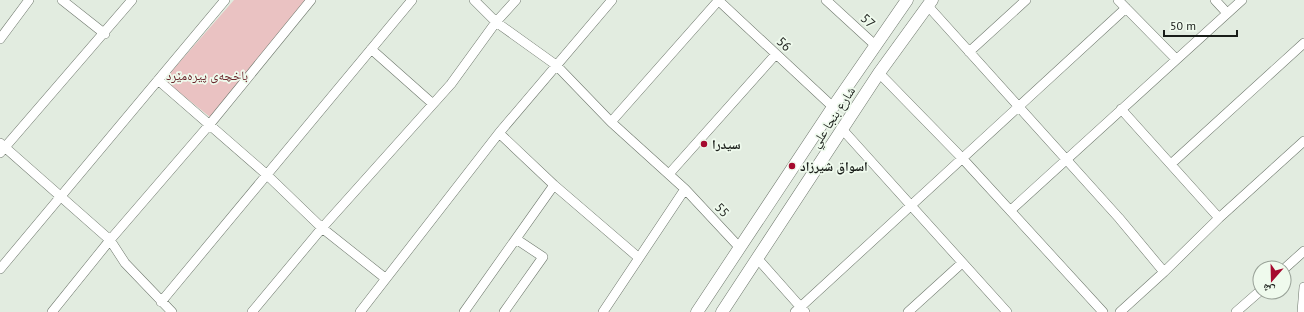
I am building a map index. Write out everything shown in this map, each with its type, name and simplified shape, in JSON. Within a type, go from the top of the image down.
[{"type":"main road","name":"شارع بنجا علي","points":[[697,312],[833,107],[907,0]]},
{"type":"main road","name":"شارع بنجا علي","points":[[722,312],[879,73],[930,3]]},
{"type":"main road","points":[[765,210],[782,220]]},
{"type":"street","points":[[0,39],[29,0]]},
{"type":"street","points":[[62,0],[104,34]]},
{"type":"street","points":[[132,0],[104,34],[2,147],[110,240],[125,263],[172,312]]},
{"type":"street","points":[[0,269],[226,0]]},
{"type":"street","points":[[53,311],[110,240],[210,124],[311,0]]},
{"type":"street","points":[[161,302],[412,0]]},
{"type":"street","name":"55","points":[[474,0],[496,22],[556,65],[612,122],[685,189],[740,248]]},
{"type":"street","points":[[252,312],[322,228],[451,84],[496,22],[516,0]]},
{"type":"street","points":[[360,312],[499,133],[612,0]]},
{"type":"street","points":[[612,122],[718,0]]},
{"type":"street","name":"56","points":[[718,0],[833,107]]},
{"type":"street","name":"57","points":[[826,0],[876,45]]},
{"type":"street","points":[[969,52],[1026,0]]},
{"type":"street","points":[[1118,0],[1176,59]]},
{"type":"street","points":[[1215,0],[1227,13]]},
{"type":"street","points":[[1011,210],[1242,0]]},
{"type":"street","points":[[930,3],[969,52],[1066,159],[1164,272]]},
{"type":"street","points":[[757,258],[800,310],[962,158],[1126,8]]},
{"type":"street","points":[[1171,164],[1304,43]]},
{"type":"street","points":[[371,49],[433,104]]},
{"type":"street","points":[[668,174],[776,54]]},
{"type":"street","points":[[879,73],[1011,210],[1103,312]]},
{"type":"street","points":[[158,80],[266,174],[322,228],[385,278]]},
{"type":"street","points":[[1121,109],[1219,218]]},
{"type":"street","points":[[842,129],[1007,312]]},
{"type":"street","points":[[499,133],[554,185],[639,258]]},
{"type":"street","points":[[1120,312],[1164,272],[1219,218],[1304,141]]},
{"type":"street","points":[[464,312],[554,185]]},
{"type":"street","points":[[602,312],[685,189]]},
{"type":"street","points":[[504,312],[542,257],[516,239]]},
{"type":"street","points":[[1292,262],[1304,251]]},
{"type":"street","points":[[908,312],[962,263]]},
{"type":"street","points":[[1302,312],[1304,287]]},
{"type":"street","points":[[1236,312],[1252,297]]},
{"type":"green space","name":"باخچەی پیرەمێرد","points":[[234,0],[306,0],[210,117],[164,80]]},
{"type":"place","name":"سيدرا","points":[[704,144]]},
{"type":"place","name":"اسواق شيرزاد","points":[[792,166]]}]
